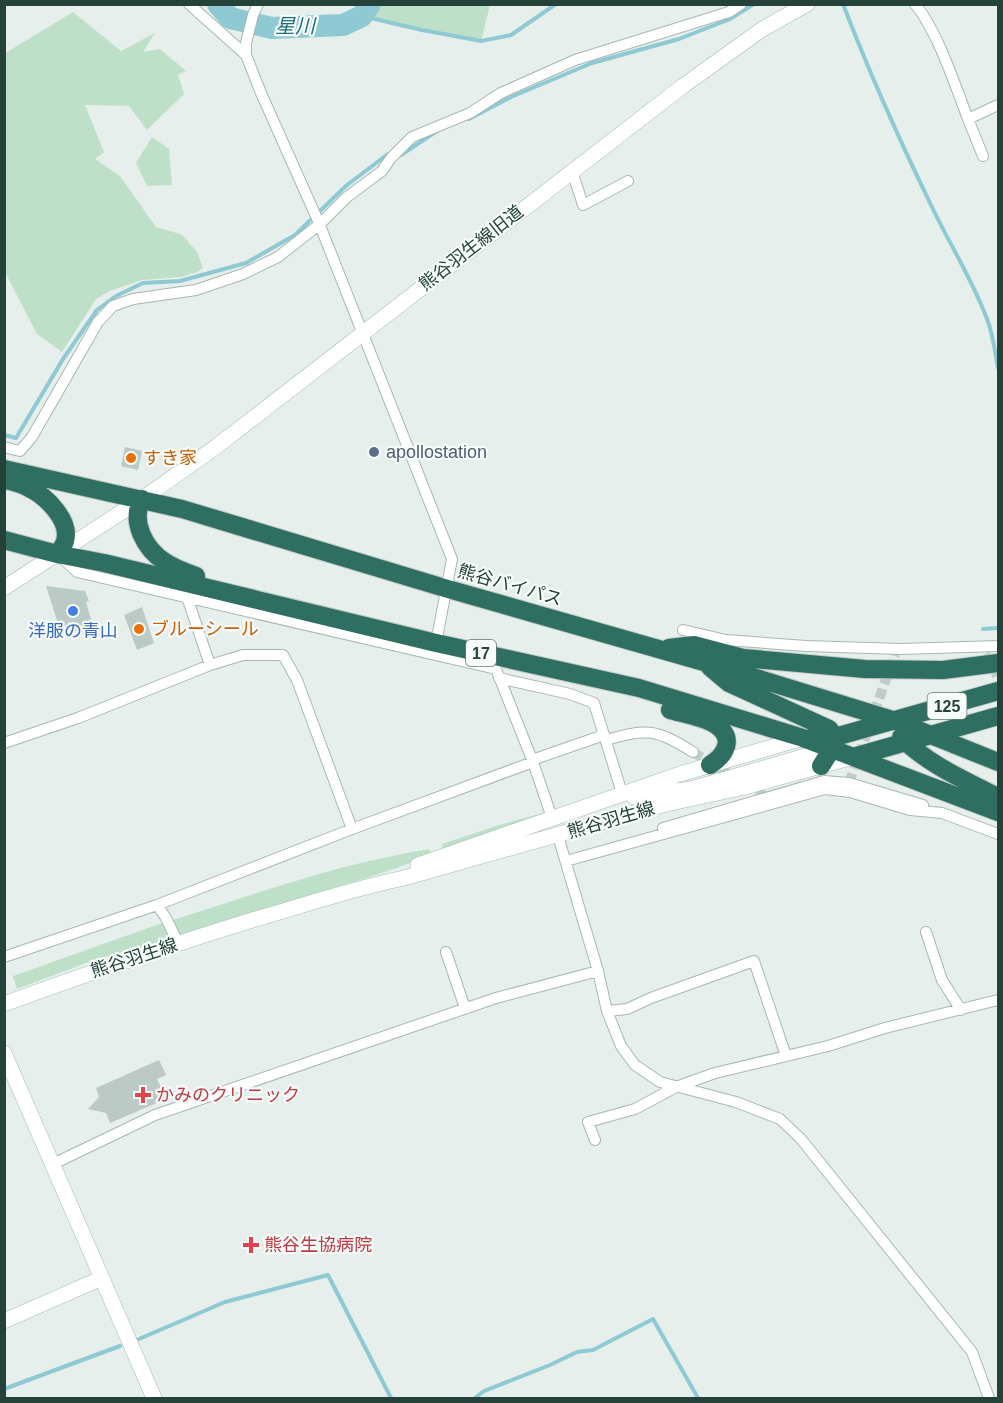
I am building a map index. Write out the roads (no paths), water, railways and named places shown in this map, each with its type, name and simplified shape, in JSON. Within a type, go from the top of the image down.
[{"type":"highway","name":"熊谷バイパス","points":[[4,470],[182,509],[448,589],[704,662],[896,721],[999,762]]},
{"type":"highway","points":[[4,479],[30,488],[47,499],[54,507],[66,532],[65,542],[57,554]]},
{"type":"highway","points":[[142,500],[137,513],[139,526],[154,553],[175,567],[253,599]]},
{"type":"highway","name":"17","points":[[4,540],[436,643],[639,688],[803,738]]},
{"type":"highway","points":[[658,649],[694,645],[743,658],[865,669],[943,670],[999,663]]},
{"type":"highway","points":[[704,662],[729,683],[829,729],[834,743],[854,757],[999,812]]},
{"type":"highway","points":[[639,688],[667,709],[715,724],[722,731],[727,738],[726,751],[720,759],[710,765]]},
{"type":"highway","name":"125","points":[[803,738],[834,743],[896,721],[999,691]]},
{"type":"highway","name":"125","points":[[854,757],[999,716]]},
{"type":"highway","points":[[896,721],[900,736],[922,755],[963,780],[999,797]]},
{"type":"highway","points":[[821,766],[834,743]]},
{"type":"main road","name":"熊谷羽生線旧道","points":[[142,500],[217,446],[683,86],[761,30],[807,4]]},
{"type":"main road","points":[[4,588],[142,500]]},
{"type":"main road","name":"熊谷羽生線","points":[[368,885],[402,870],[622,793],[803,738]]},
{"type":"main road","points":[[598,802],[691,789],[834,743]]},
{"type":"main road","name":"熊谷羽生線","points":[[4,1004],[178,943],[368,885],[404,878],[666,804],[745,787],[854,757]]},
{"type":"main road","points":[[4,1053],[154,1398]]},
{"type":"main road","points":[[4,1321],[102,1278]]},
{"type":"street","points":[[189,4],[246,55]]},
{"type":"street","points":[[258,4],[246,43],[246,55],[320,223],[452,560],[436,643]]},
{"type":"street","points":[[4,447],[20,451],[32,437],[98,322],[113,306],[133,299],[196,290],[243,274],[279,257],[347,197],[382,171],[391,158],[412,137],[470,112],[501,93],[576,60],[697,23],[729,12],[741,4]]},
{"type":"street","points":[[915,4],[946,62],[983,156]]},
{"type":"street","points":[[968,119],[999,105]]},
{"type":"street","points":[[572,171],[583,205],[628,181]]},
{"type":"street","points":[[57,554],[77,572],[496,669],[533,761],[552,818]]},
{"type":"street","points":[[187,597],[210,665]]},
{"type":"street","points":[[683,630],[726,640],[806,646],[902,649],[999,646]]},
{"type":"street","points":[[806,646],[814,653],[999,653]]},
{"type":"street","points":[[4,743],[88,714],[210,665],[243,655],[283,655],[297,680],[352,829]]},
{"type":"street","points":[[499,678],[570,694],[594,703],[622,793]]},
{"type":"street","points":[[4,957],[157,905],[533,761],[605,737],[634,732],[652,732],[671,738],[693,752]]},
{"type":"street","points":[[566,861],[638,841],[669,825],[824,781],[849,783],[924,806],[999,834]]},
{"type":"street","points":[[558,836],[598,971],[607,1011],[621,1046],[635,1065],[660,1082],[736,1102],[780,1119],[801,1139],[972,1352],[988,1398]]},
{"type":"street","points":[[157,905],[178,943]]},
{"type":"street","points":[[926,932],[942,980],[961,1010]]},
{"type":"street","points":[[446,952],[465,1008]]},
{"type":"street","points":[[607,1011],[627,1009],[651,998],[754,961],[786,1056]]},
{"type":"street","points":[[53,1164],[154,1115],[465,1008],[598,971]]},
{"type":"street","points":[[595,1140],[588,1122],[635,1109],[676,1087],[715,1073],[828,1046],[885,1028],[999,1000]]},
{"type":"waterway","name":"星川","points":[[218,4],[230,18],[272,28],[343,25],[362,16],[370,4]]},
{"type":"waterway","points":[[362,16],[481,41],[511,35],[556,4]]},
{"type":"waterway","points":[[469,119],[511,97],[592,63],[679,39],[730,19],[754,4]]},
{"type":"waterway","points":[[843,4],[907,155],[981,304],[991,331],[998,368]]},
{"type":"waterway","points":[[401,155],[437,131]]},
{"type":"waterway","points":[[4,435],[16,438],[63,359],[97,310],[116,296],[143,283],[180,281],[246,263],[295,235],[347,185],[388,154],[390,157]]},
{"type":"waterway","points":[[983,629],[998,628]]},
{"type":"waterway","points":[[139,1339],[225,1302],[328,1275],[391,1398]]},
{"type":"waterway","points":[[475,1398],[484,1391],[577,1352],[593,1350],[653,1319],[698,1398]]},
{"type":"waterway","points":[[4,1389],[120,1346]]},
{"type":"tunnel","points":[[849,783],[895,654]]},
{"type":"tunnel","points":[[985,654],[998,677]]},
{"type":"tunnel","points":[[693,752],[766,797]]},
{"type":"place","name":"apollostation","points":[[374,452]]},
{"type":"place","name":"すき家","points":[[131,458]]},
{"type":"place","name":"洋服の青山","points":[[73,611]]},
{"type":"place","name":"ブルーシール","points":[[139,629]]},
{"type":"place","name":"かみのクリニック","points":[[143,1095]]},
{"type":"place","name":"熊谷生協病院","points":[[251,1245]]}]
